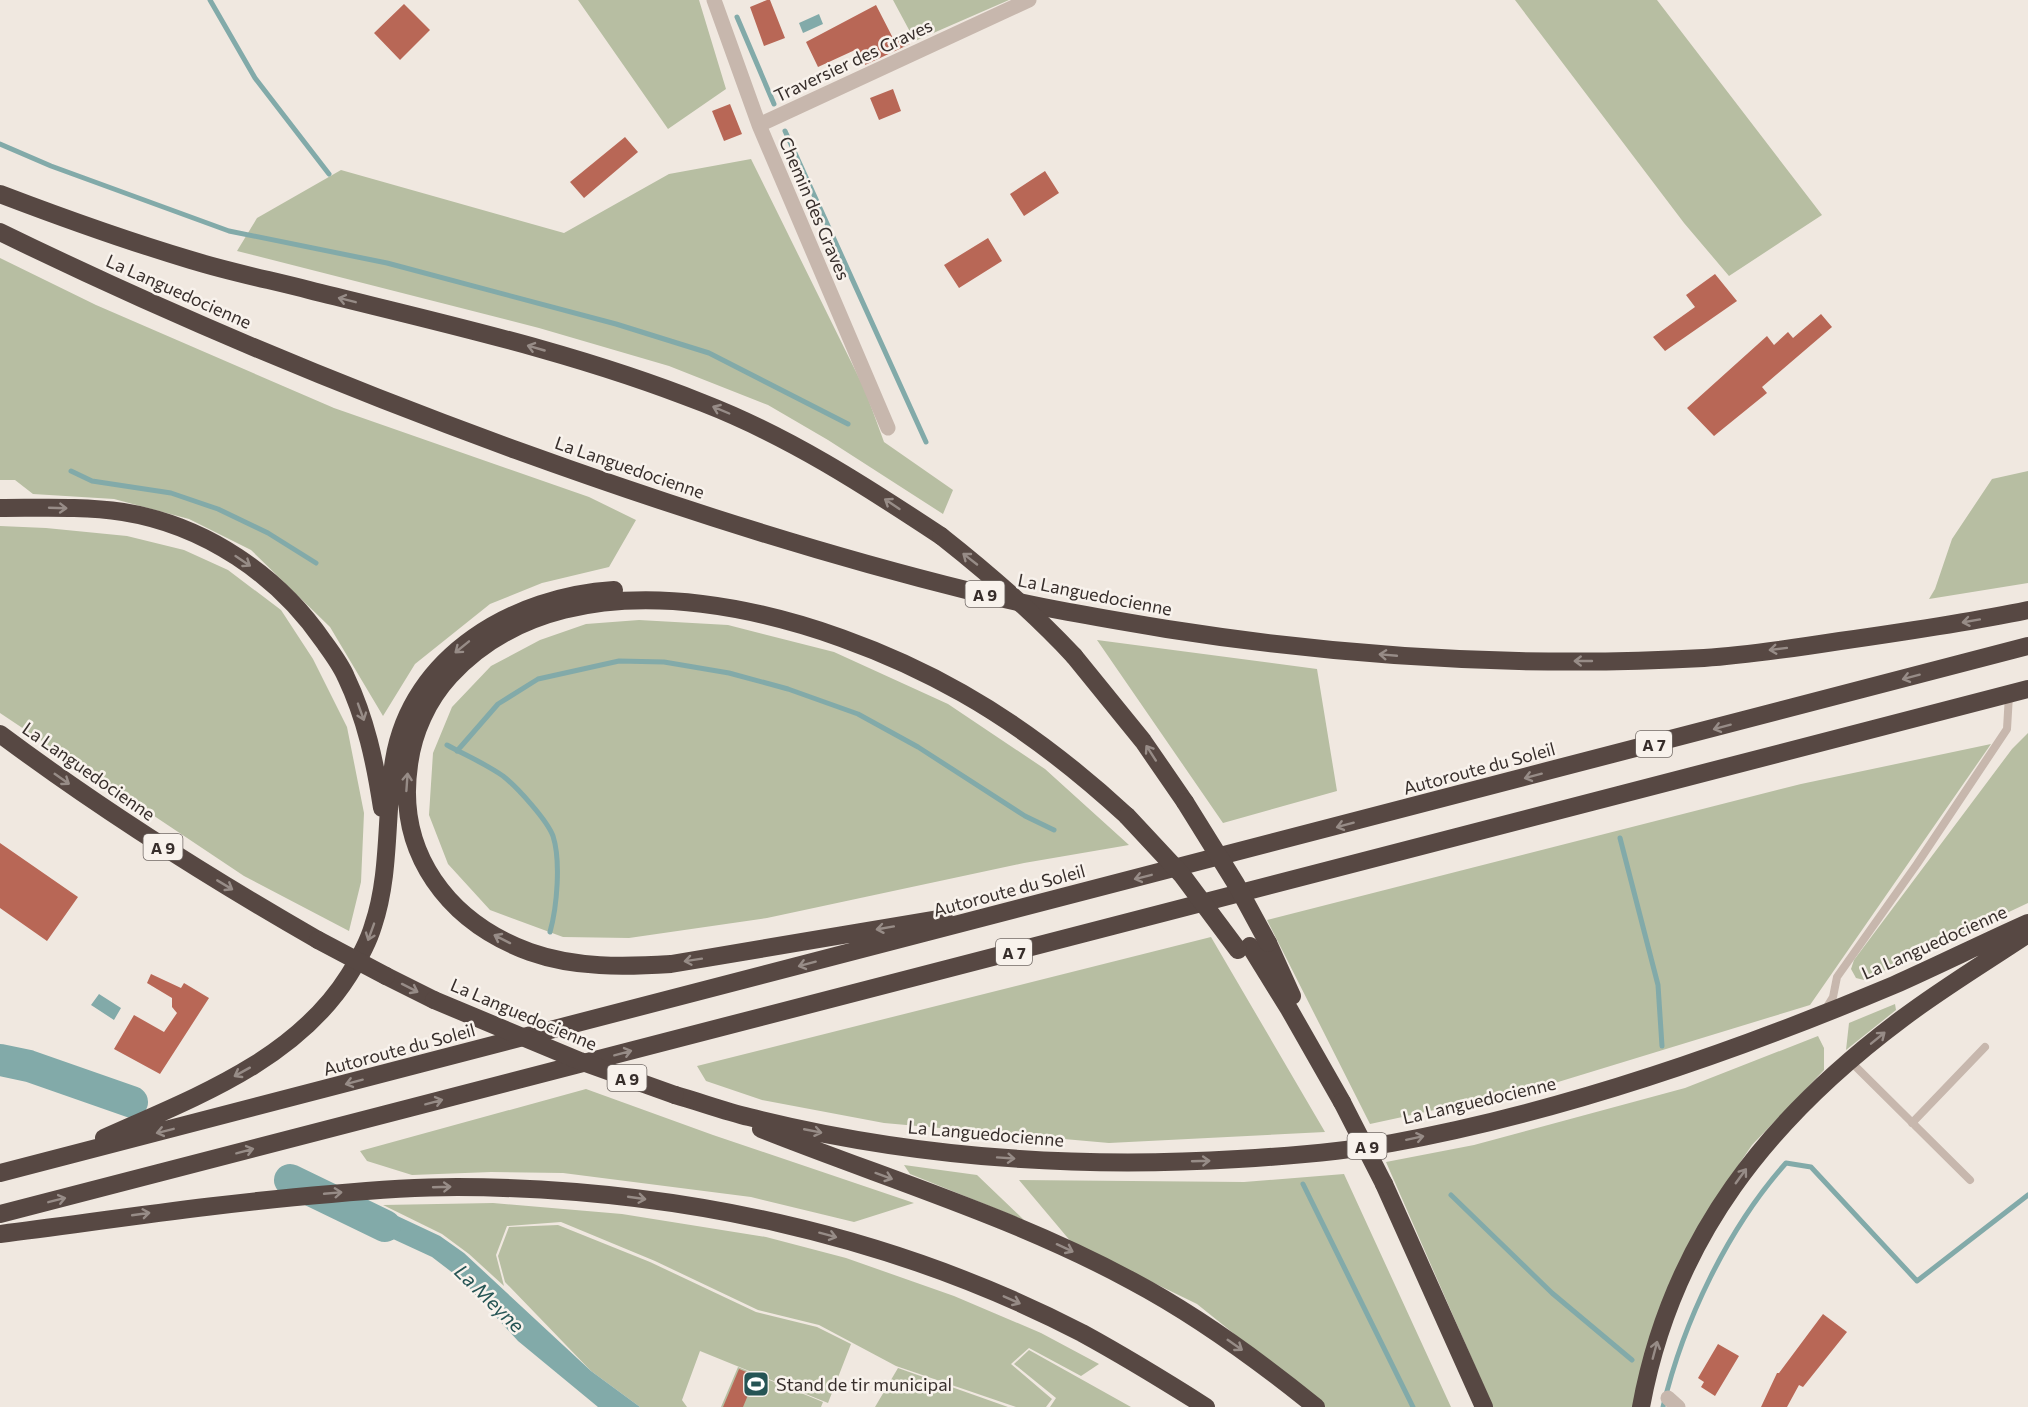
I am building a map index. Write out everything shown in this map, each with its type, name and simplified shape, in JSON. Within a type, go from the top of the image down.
[{"type":"highway","points":[[0,194],[72,221],[193,260],[514,341],[645,381],[742,419],[784,440],[834,467],[940,536],[1018,600],[1074,656],[1143,741],[1185,802],[1236,884],[1268,942],[1330,1080],[1337,1103]]},
{"type":"highway","name":"La Languedocienne","points":[[0,232],[178,315],[310,372],[615,486],[873,566],[975,592],[1102,618],[1248,641],[1389,656],[1511,662],[1709,657],[1915,631],[2028,610]]},
{"type":"highway","points":[[0,508],[91,509],[123,512],[154,519],[188,531],[218,546],[245,562],[289,598],[312,625],[334,657],[345,674],[357,701],[373,753],[387,839]]},
{"type":"highway","points":[[59,1158],[189,1100],[245,1071],[285,1045],[310,1022],[348,976],[365,947],[380,902],[391,778],[398,741],[410,710],[421,691],[444,662],[475,636],[496,623],[534,606],[586,594],[636,589],[710,593],[760,602],[854,629],[973,686],[1020,715],[1070,751],[1203,882],[1244,948],[1295,1040],[1337,1103],[1484,1407]]},
{"type":"highway","points":[[1067,897],[672,964],[637,966],[579,963],[552,958],[514,945],[480,927],[448,899],[428,872],[412,837],[406,796],[413,744],[424,714],[448,679],[477,651],[512,630],[556,613],[602,604],[648,601],[701,604],[764,614],[816,628],[868,647],[931,676],[1033,738],[1133,814]]},
{"type":"highway","name":"Autoroute du Soleil","points":[[0,1173],[2028,646]]},
{"type":"highway","name":"A 7","points":[[0,1214],[2028,689]]},
{"type":"highway","name":"La Languedocienne","points":[[0,734],[145,835],[230,888],[318,939],[434,1000],[580,1061],[675,1095],[748,1117],[895,1145],[975,1155],[1061,1162],[1142,1163],[1302,1155],[1394,1142],[1577,1098],[1670,1070],[1895,984],[2028,923]]},
{"type":"highway","points":[[1641,1407],[1656,1344],[1672,1297],[1692,1254],[1717,1209],[1768,1140],[1798,1108],[1850,1061],[1903,1018],[2028,934]]},
{"type":"highway","points":[[1244,948],[1289,1009],[1330,1080]]},
{"type":"highway","points":[[675,1095],[993,1217],[1084,1257],[1131,1280],[1204,1323],[1316,1407]]},
{"type":"highway","points":[[1377,1185],[1470,1407]]},
{"type":"highway","points":[[0,1234],[169,1210],[384,1189],[455,1187],[541,1189],[619,1195],[696,1206],[770,1220],[856,1242],[946,1273],[1010,1299],[1082,1333],[1206,1407]]},
{"type":"street","name":"Chemin des Graves","points":[[714,0],[759,125],[888,428]]},
{"type":"street","name":"Traversier des Graves","points":[[759,125],[1029,0]]},
{"type":"lane","points":[[1824,1012],[1833,997],[1837,977],[1917,864],[2007,729],[2008,694]]},
{"type":"lane","points":[[1912,1123],[1985,1047]]},
{"type":"lane","points":[[1850,1061],[1970,1180]]},
{"type":"green space","points":[[578,0],[699,0],[726,89],[668,129]]},
{"type":"green space","points":[[893,0],[1009,0],[915,41]]},
{"type":"green space","points":[[1515,0],[1657,0],[1822,215],[1729,276],[1684,223]]},
{"type":"green space","points":[[751,159],[865,390],[884,442],[953,490],[943,514],[828,440],[768,405],[669,366],[539,328],[237,251],[257,218],[341,170],[564,233],[669,174]]},
{"type":"green space","points":[[0,258],[96,305],[334,408],[589,497],[636,520],[609,567],[542,583],[490,604],[415,664],[383,716],[330,627],[251,550],[189,519],[114,499],[33,494],[15,480],[0,480]]},
{"type":"green space","points":[[2028,471],[2028,583],[1929,599],[1935,589],[1952,539],[1992,479]]},
{"type":"green space","points":[[0,526],[127,536],[184,550],[228,570],[281,610],[313,659],[347,727],[364,813],[361,882],[349,931],[244,876],[0,713]]},
{"type":"green space","points":[[639,620],[728,625],[834,652],[948,704],[1045,769],[1129,845],[1024,863],[767,918],[629,938],[563,937],[490,910],[448,864],[429,815],[433,753],[452,707],[491,666],[540,640],[586,624]]},
{"type":"green space","points":[[1097,640],[1317,669],[1337,791],[1223,823]]},
{"type":"green space","points":[[2028,733],[2028,903],[1864,980],[1856,978],[1851,969],[1854,960],[2012,749]]},
{"type":"green space","points":[[1991,744],[1810,1005],[1545,1086],[1370,1124],[1267,920],[1801,784]]},
{"type":"green space","points":[[1211,937],[1325,1132],[1109,1143],[884,1123],[762,1100],[706,1081],[697,1066]]},
{"type":"green space","points":[[1895,1004],[1896,1010],[1846,1050],[1849,1023]]},
{"type":"green space","points":[[1818,1036],[1824,1048],[1824,1070],[1752,1145],[1722,1189],[1681,1258],[1667,1289],[1634,1407],[1493,1407],[1386,1162],[1474,1145],[1685,1088]]},
{"type":"green space","points":[[586,1089],[914,1203],[854,1222],[751,1197],[563,1173],[491,1172],[412,1175],[367,1161],[360,1151]]},
{"type":"green space","points":[[904,1165],[977,1175],[1024,1220],[910,1174]]},
{"type":"green space","points":[[1344,1174],[1451,1407],[1325,1407],[1197,1304],[1072,1243],[1019,1180],[1244,1182]]},
{"type":"green space","points":[[493,1203],[622,1214],[766,1237],[846,1258],[954,1296],[1041,1333],[1099,1364],[1081,1376],[1029,1348],[1011,1364],[1052,1399],[1046,1407],[1016,1407],[896,1366],[819,1325],[758,1310],[655,1261],[561,1222],[507,1226],[496,1255],[504,1286],[469,1254],[442,1234],[383,1205]]},
{"type":"green space","points":[[558,1225],[650,1262],[756,1312],[817,1327],[851,1344],[828,1403],[700,1351],[682,1400],[687,1407],[640,1407],[591,1371],[505,1282],[498,1256],[509,1227]]},
{"type":"green space","points":[[1029,1350],[1131,1407],[1050,1407],[1056,1398],[1014,1364]]},
{"type":"green space","name":"Stand de tir municipal","points":[[738,1367],[823,1402],[821,1407],[721,1407]]},
{"type":"green space","points":[[898,1368],[1008,1407],[875,1407]]},
{"type":"water","points":[[819,14],[823,24],[803,33],[799,23]]},
{"type":"water","points":[[99,994],[121,1008],[114,1020],[91,1005]]},
{"type":"water","points":[[374,1205],[440,1236],[464,1253],[591,1371],[640,1407],[598,1407],[518,1341],[462,1280],[432,1257],[328,1209]]},
{"type":"building","points":[[770,0],[785,38],[764,46],[750,7]]},
{"type":"building","points":[[404,4],[430,30],[400,60],[374,33]]},
{"type":"building","points":[[876,5],[895,42],[906,35],[910,44],[865,65],[864,63],[878,53],[877,51],[860,60],[855,50],[818,67],[806,42]]},
{"type":"building","points":[[893,89],[901,111],[879,120],[870,98]]},
{"type":"building","points":[[730,104],[742,134],[724,141],[712,111]]},
{"type":"building","points":[[625,137],[638,152],[584,198],[570,182]]},
{"type":"building","points":[[1045,171],[1059,193],[1024,216],[1010,194]]},
{"type":"building","points":[[988,238],[1002,261],[959,288],[944,265]]},
{"type":"building","points":[[1715,274],[1737,301],[1665,351],[1653,337],[1695,307],[1686,295]]},
{"type":"building","points":[[1821,314],[1832,327],[1762,387],[1767,393],[1714,436],[1687,408],[1767,336],[1774,345],[1788,332],[1793,338]]},
{"type":"building","points":[[0,843],[78,897],[47,941],[0,908]]},
{"type":"building","points":[[151,974],[181,988],[184,983],[209,998],[160,1074],[114,1049],[134,1015],[164,1032],[177,1013],[172,1007],[172,998],[147,983]]},
{"type":"building","points":[[1823,1314],[1847,1332],[1803,1387],[1799,1385],[1787,1407],[1761,1407],[1777,1373]]},
{"type":"building","points":[[1718,1344],[1739,1356],[1715,1396],[1701,1387],[1704,1382],[1698,1378]]},
{"type":"building","points":[[739,1369],[756,1376],[743,1407],[723,1407]]},
{"type":"waterway","points":[[210,0],[255,78],[329,174]]},
{"type":"waterway","points":[[737,17],[774,104]]},
{"type":"waterway","points":[[785,131],[926,442]]},
{"type":"waterway","points":[[0,144],[51,166],[229,231],[387,263],[616,324],[709,353],[848,424]]},
{"type":"waterway","points":[[71,471],[92,481],[171,493],[218,509],[268,533],[316,563]]},
{"type":"waterway","points":[[457,751],[498,704],[538,679],[619,661],[664,662],[729,673],[788,689],[858,714],[918,747],[1025,816],[1054,830]]},
{"type":"waterway","points":[[447,745],[503,776],[531,804],[550,829],[557,858],[555,910],[550,932]]},
{"type":"waterway","points":[[1620,838],[1658,985],[1662,1046]]},
{"type":"waterway","name":"La Meyne","points":[[0,1060],[29,1066],[132,1102]]},
{"type":"waterway","points":[[1663,1407],[1682,1342],[1710,1278],[1745,1217],[1786,1163],[1811,1167],[1917,1281],[2028,1195]]},
{"type":"waterway","name":"La Meyne","points":[[290,1180],[385,1226]]},
{"type":"waterway","points":[[1303,1184],[1413,1407]]},
{"type":"waterway","points":[[1451,1195],[1552,1293],[1632,1360]]},
{"type":"place","name":"Stand de tir municipal","points":[[756,1384]]}]
